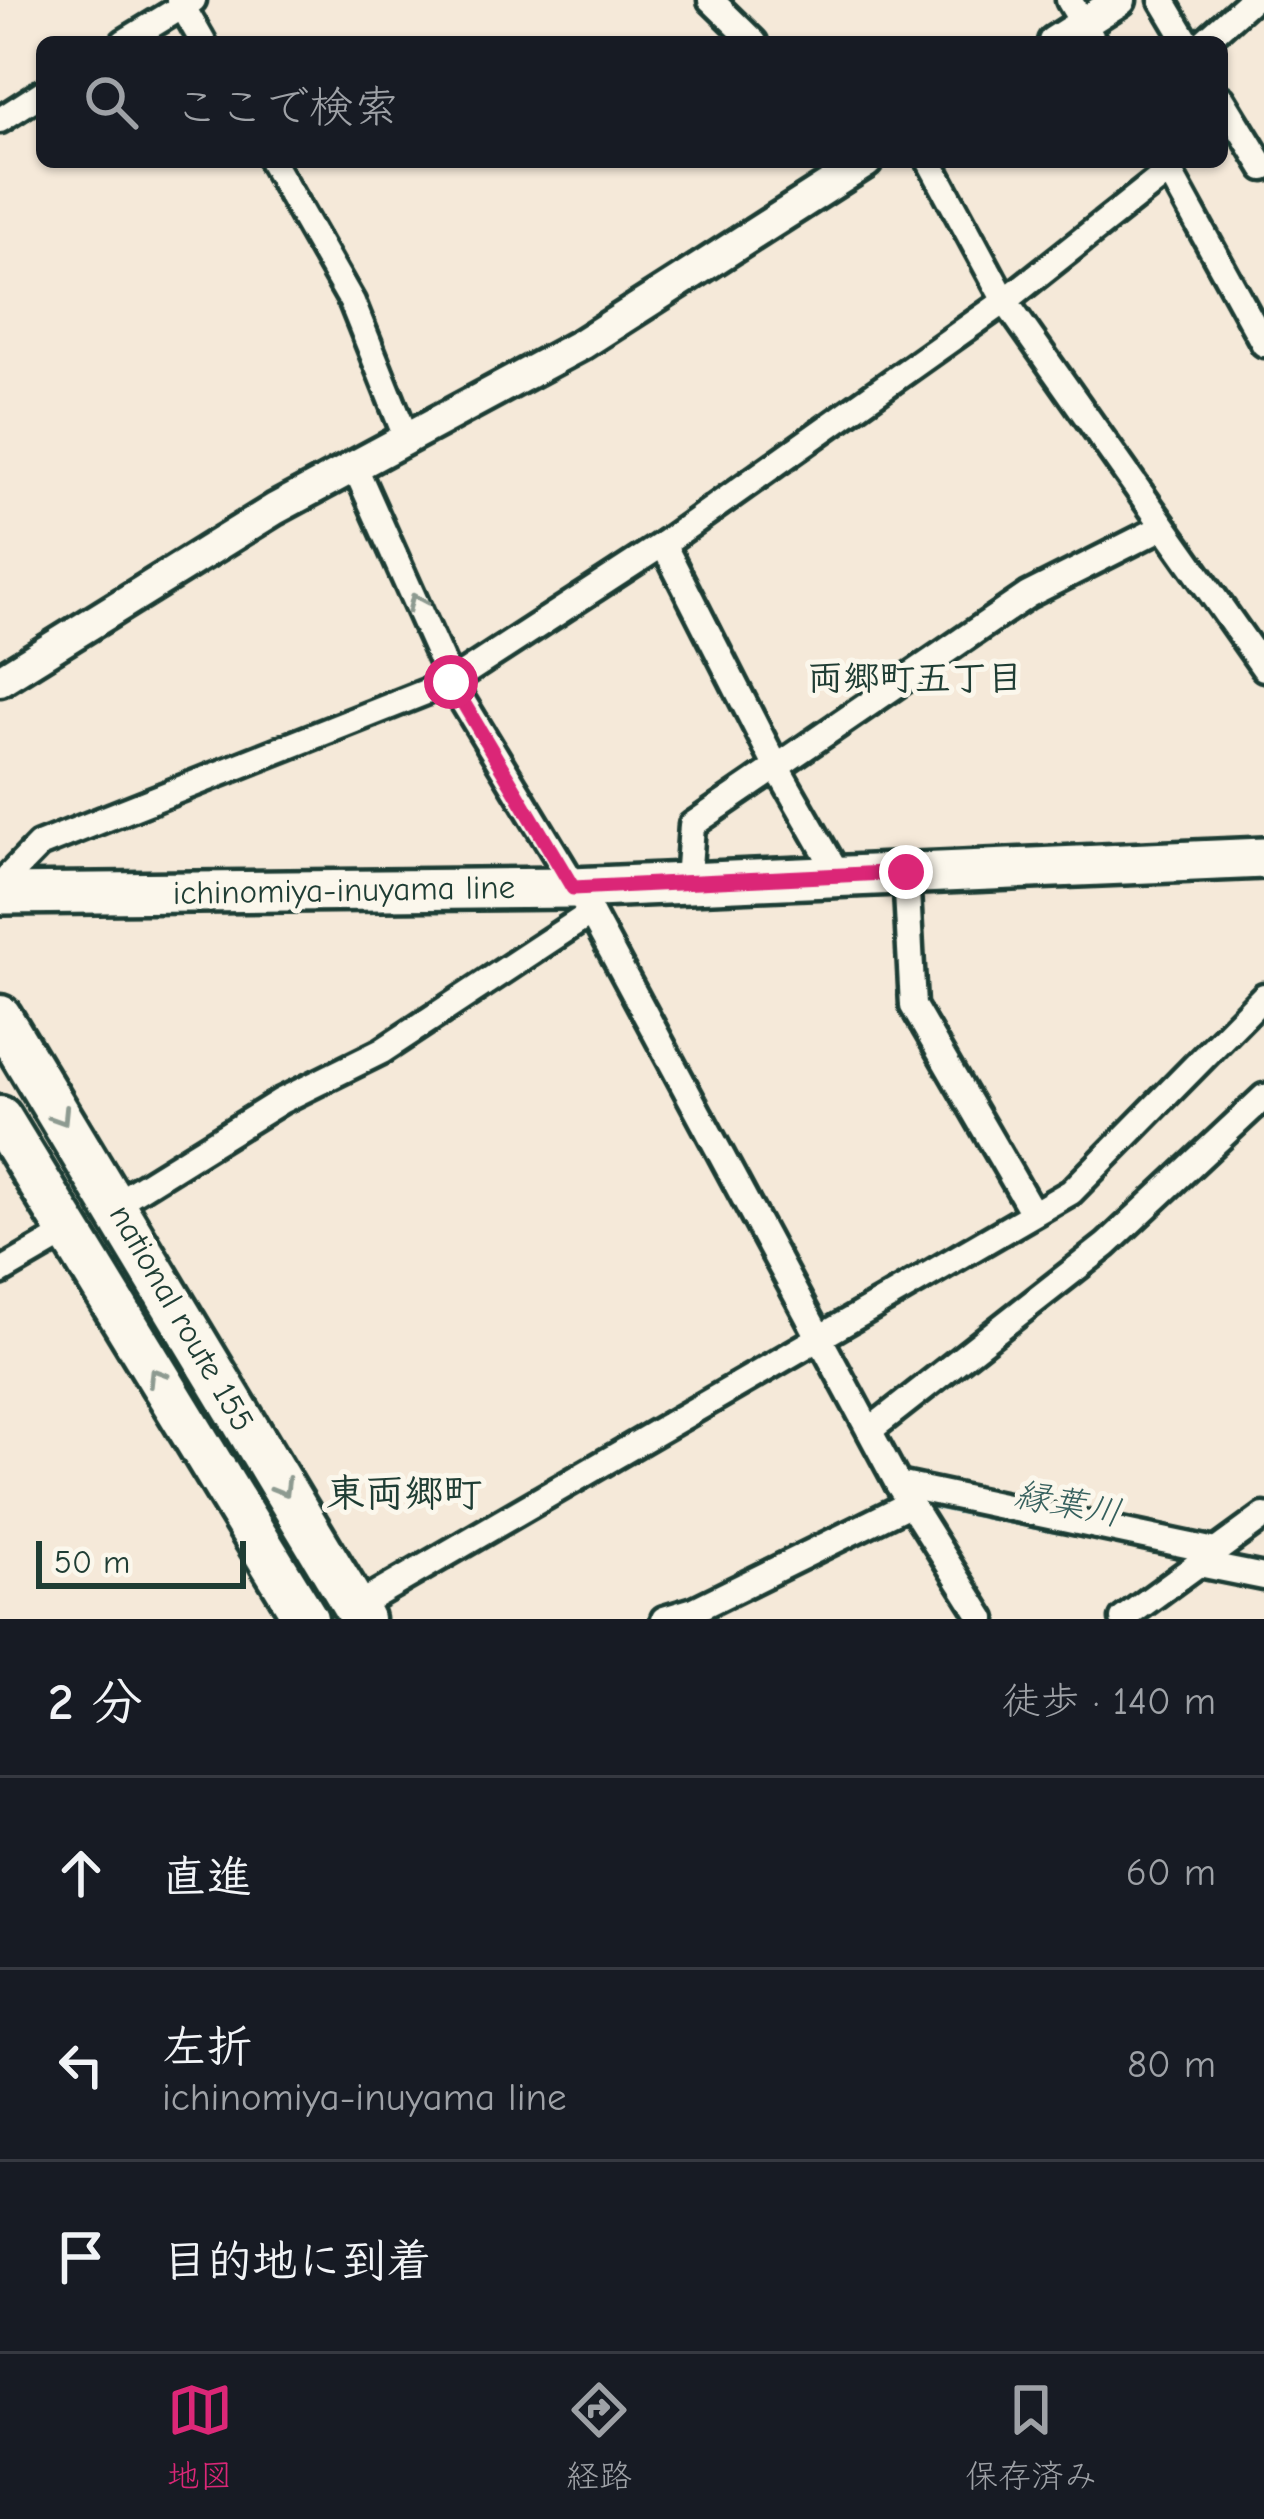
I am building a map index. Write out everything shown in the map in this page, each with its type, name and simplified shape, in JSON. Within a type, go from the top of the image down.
[{"type":"highway","name":"national route 155","points":[[0,1017],[358,1613]]},
{"type":"highway","name":"national route 155","points":[[0,1118],[306,1619]]},
{"type":"main road","name":"ichinomiya-inuyama line","points":[[0,889],[582,901],[688,882],[1264,858]]},
{"type":"street","points":[[711,0],[748,36]]},
{"type":"street","points":[[1082,22],[1120,0]]},
{"type":"street","points":[[1162,0],[1183,36]]},
{"type":"street","points":[[1211,36],[1251,0]]},
{"type":"street","points":[[133,36],[185,2],[200,36]]},
{"type":"street","points":[[0,120],[36,97]]},
{"type":"street","points":[[1228,109],[1264,168]]},
{"type":"street","points":[[275,168],[352,302],[406,436]]},
{"type":"street","points":[[0,680],[354,465],[582,344],[854,168]]},
{"type":"street","points":[[933,168],[1005,301],[1264,668]]},
{"type":"street","points":[[0,889],[39,844],[451,682],[663,544],[1005,301],[1164,168]]},
{"type":"street","points":[[1167,168],[1264,344]]},
{"type":"street","points":[[354,465],[451,682],[582,901],[904,1494],[983,1619]]},
{"type":"street","points":[[688,882],[692,824],[1028,595],[1163,527]]},
{"type":"street","points":[[663,544],[776,766],[839,875]]},
{"type":"street","points":[[906,872],[913,1006],[1033,1213]]},
{"type":"street","points":[[115,1204],[281,1101],[382,1051],[582,901]]},
{"type":"street","points":[[358,1613],[1071,1192],[1264,996]]},
{"type":"street","points":[[870,1430],[1106,1245],[1261,1107]]},
{"type":"street","points":[[0,1272],[67,1234]]},
{"type":"street","points":[[664,1619],[694,1610],[904,1494],[1207,1557],[1264,1577]]},
{"type":"street","points":[[1123,1619],[1264,1516]]},
{"type":"waterway","name":"縁葉川","points":[[932,1504],[1058,1530]]},
{"type":"district","name":"両郷町五丁目","points":[[915,678]]},
{"type":"district","name":"東両郷町","points":[[404,1493]]},
{"type":"route","points":[[451,682],[573,888],[906,872]]}]
